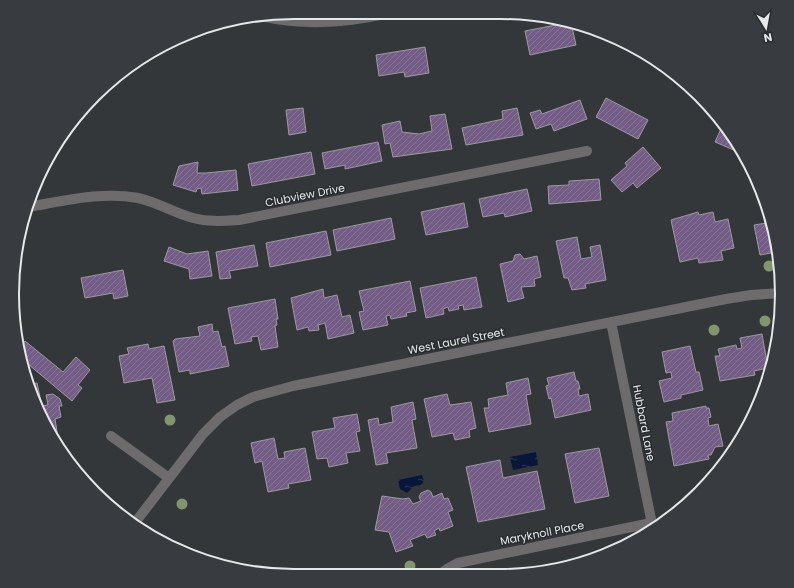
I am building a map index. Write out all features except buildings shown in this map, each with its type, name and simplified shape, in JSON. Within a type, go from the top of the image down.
[{"type":"street","points":[[283,20],[305,23],[334,23],[356,19]]},
{"type":"street","name":"Clubview Drive","points":[[34,206],[88,196],[117,195],[139,198],[192,218],[210,221],[239,220],[587,151]]},
{"type":"street","name":"West Laurel Street","points":[[137,520],[203,434],[220,417],[237,405],[254,396],[293,386],[611,322],[751,295],[775,293]]},
{"type":"street","name":"Hubbard Lane","points":[[611,322],[652,524]]},
{"type":"street","points":[[111,436],[169,478]]},
{"type":"street","name":"Maryknoll Place","points":[[446,569],[465,562],[646,527]]},
{"type":"water","points":[[536,452],[538,465],[513,470],[510,457]]},
{"type":"water","points":[[422,475],[424,481],[421,485],[414,486],[407,493],[400,489],[398,480]]}]
